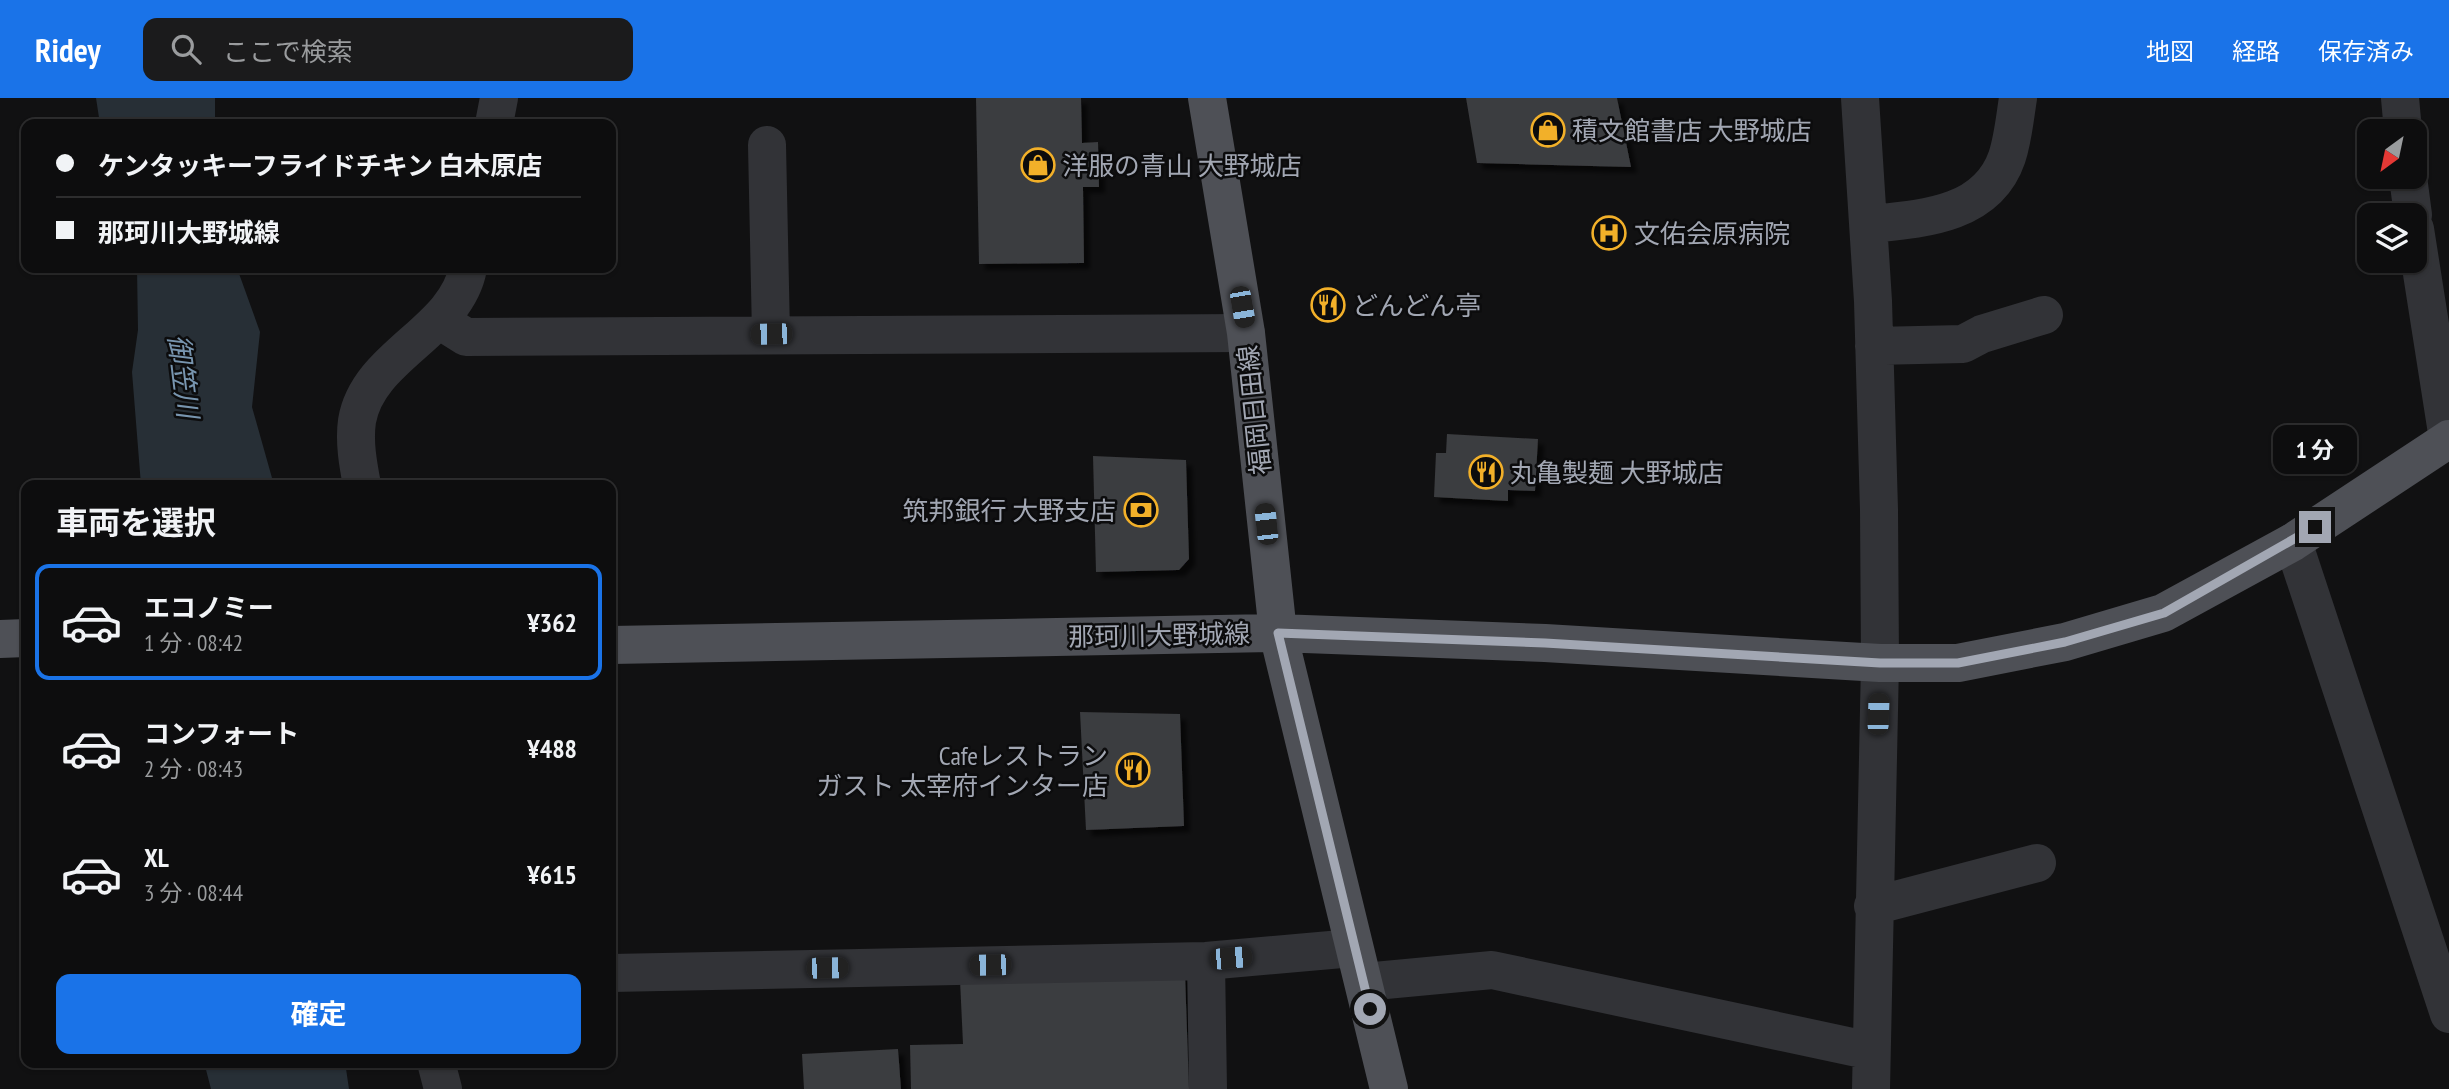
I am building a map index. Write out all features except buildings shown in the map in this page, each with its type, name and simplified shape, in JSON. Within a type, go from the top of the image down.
[{"type":"main road","name":"福岡日田線","points":[[1207,98],[1246,333],[1278,633],[1389,1089]]},
{"type":"main road","name":"那珂川大野城線","points":[[616,645],[1278,633],[1545,643],[1880,663],[1958,663],[2065,642],[2164,613],[2292,542],[2448,439]]},
{"type":"main road","points":[[0,639],[21,638]]},
{"type":"street","points":[[495,119],[499,98]]},
{"type":"street","points":[[1860,98],[1874,346],[1880,663],[1871,1089]]},
{"type":"street","points":[[1868,223],[1926,219],[1965,206],[1997,181],[2008,156],[2018,98]]},
{"type":"street","points":[[2400,98],[2402,119]]},
{"type":"street","points":[[767,145],[771,334]]},
{"type":"street","points":[[361,480],[356,444],[357,418],[374,383],[439,320],[465,285],[467,273]]},
{"type":"street","points":[[2422,273],[2448,439]]},
{"type":"street","points":[[1874,346],[1963,344],[1982,334],[2044,315]]},
{"type":"street","points":[[439,320],[466,337],[1246,333]]},
{"type":"street","points":[[2292,542],[2449,1014]]},
{"type":"street","points":[[1874,906],[2037,863]]},
{"type":"street","points":[[1206,961],[1208,1089]]},
{"type":"street","points":[[616,973],[1206,961],[1492,970],[1871,1051]]},
{"type":"street","points":[[438,1068],[443,1089]]},
{"type":"water","points":[[96,98],[215,98],[215,119],[99,119]]},
{"type":"water","name":"御笠川","points":[[137,273],[239,273],[260,332],[252,407],[273,480],[141,480],[132,372],[138,330]]},
{"type":"water","points":[[206,1068],[346,1068],[349,1089],[211,1089]]},
{"type":"place","name":"積文館書店 大野城店","points":[[1548,130]]},
{"type":"place","name":"洋服の青山 大野城店","points":[[1038,165]]},
{"type":"place","name":"文佑会原病院","points":[[1609,233]]},
{"type":"place","name":"どんどん亭","points":[[1328,305]]},
{"type":"place","name":"丸亀製麺 大野城店","points":[[1486,472]]},
{"type":"place","name":"筑邦銀行 大野支店","points":[[1141,510]]},
{"type":"place","name":"Cafeレストラン ガスト 太宰府インター店","points":[[1133,770]]},
{"type":"route","points":[[1370,1009],[1278,633],[1545,643],[1880,663],[1958,663],[2065,642],[2164,613],[2315,527]]}]
